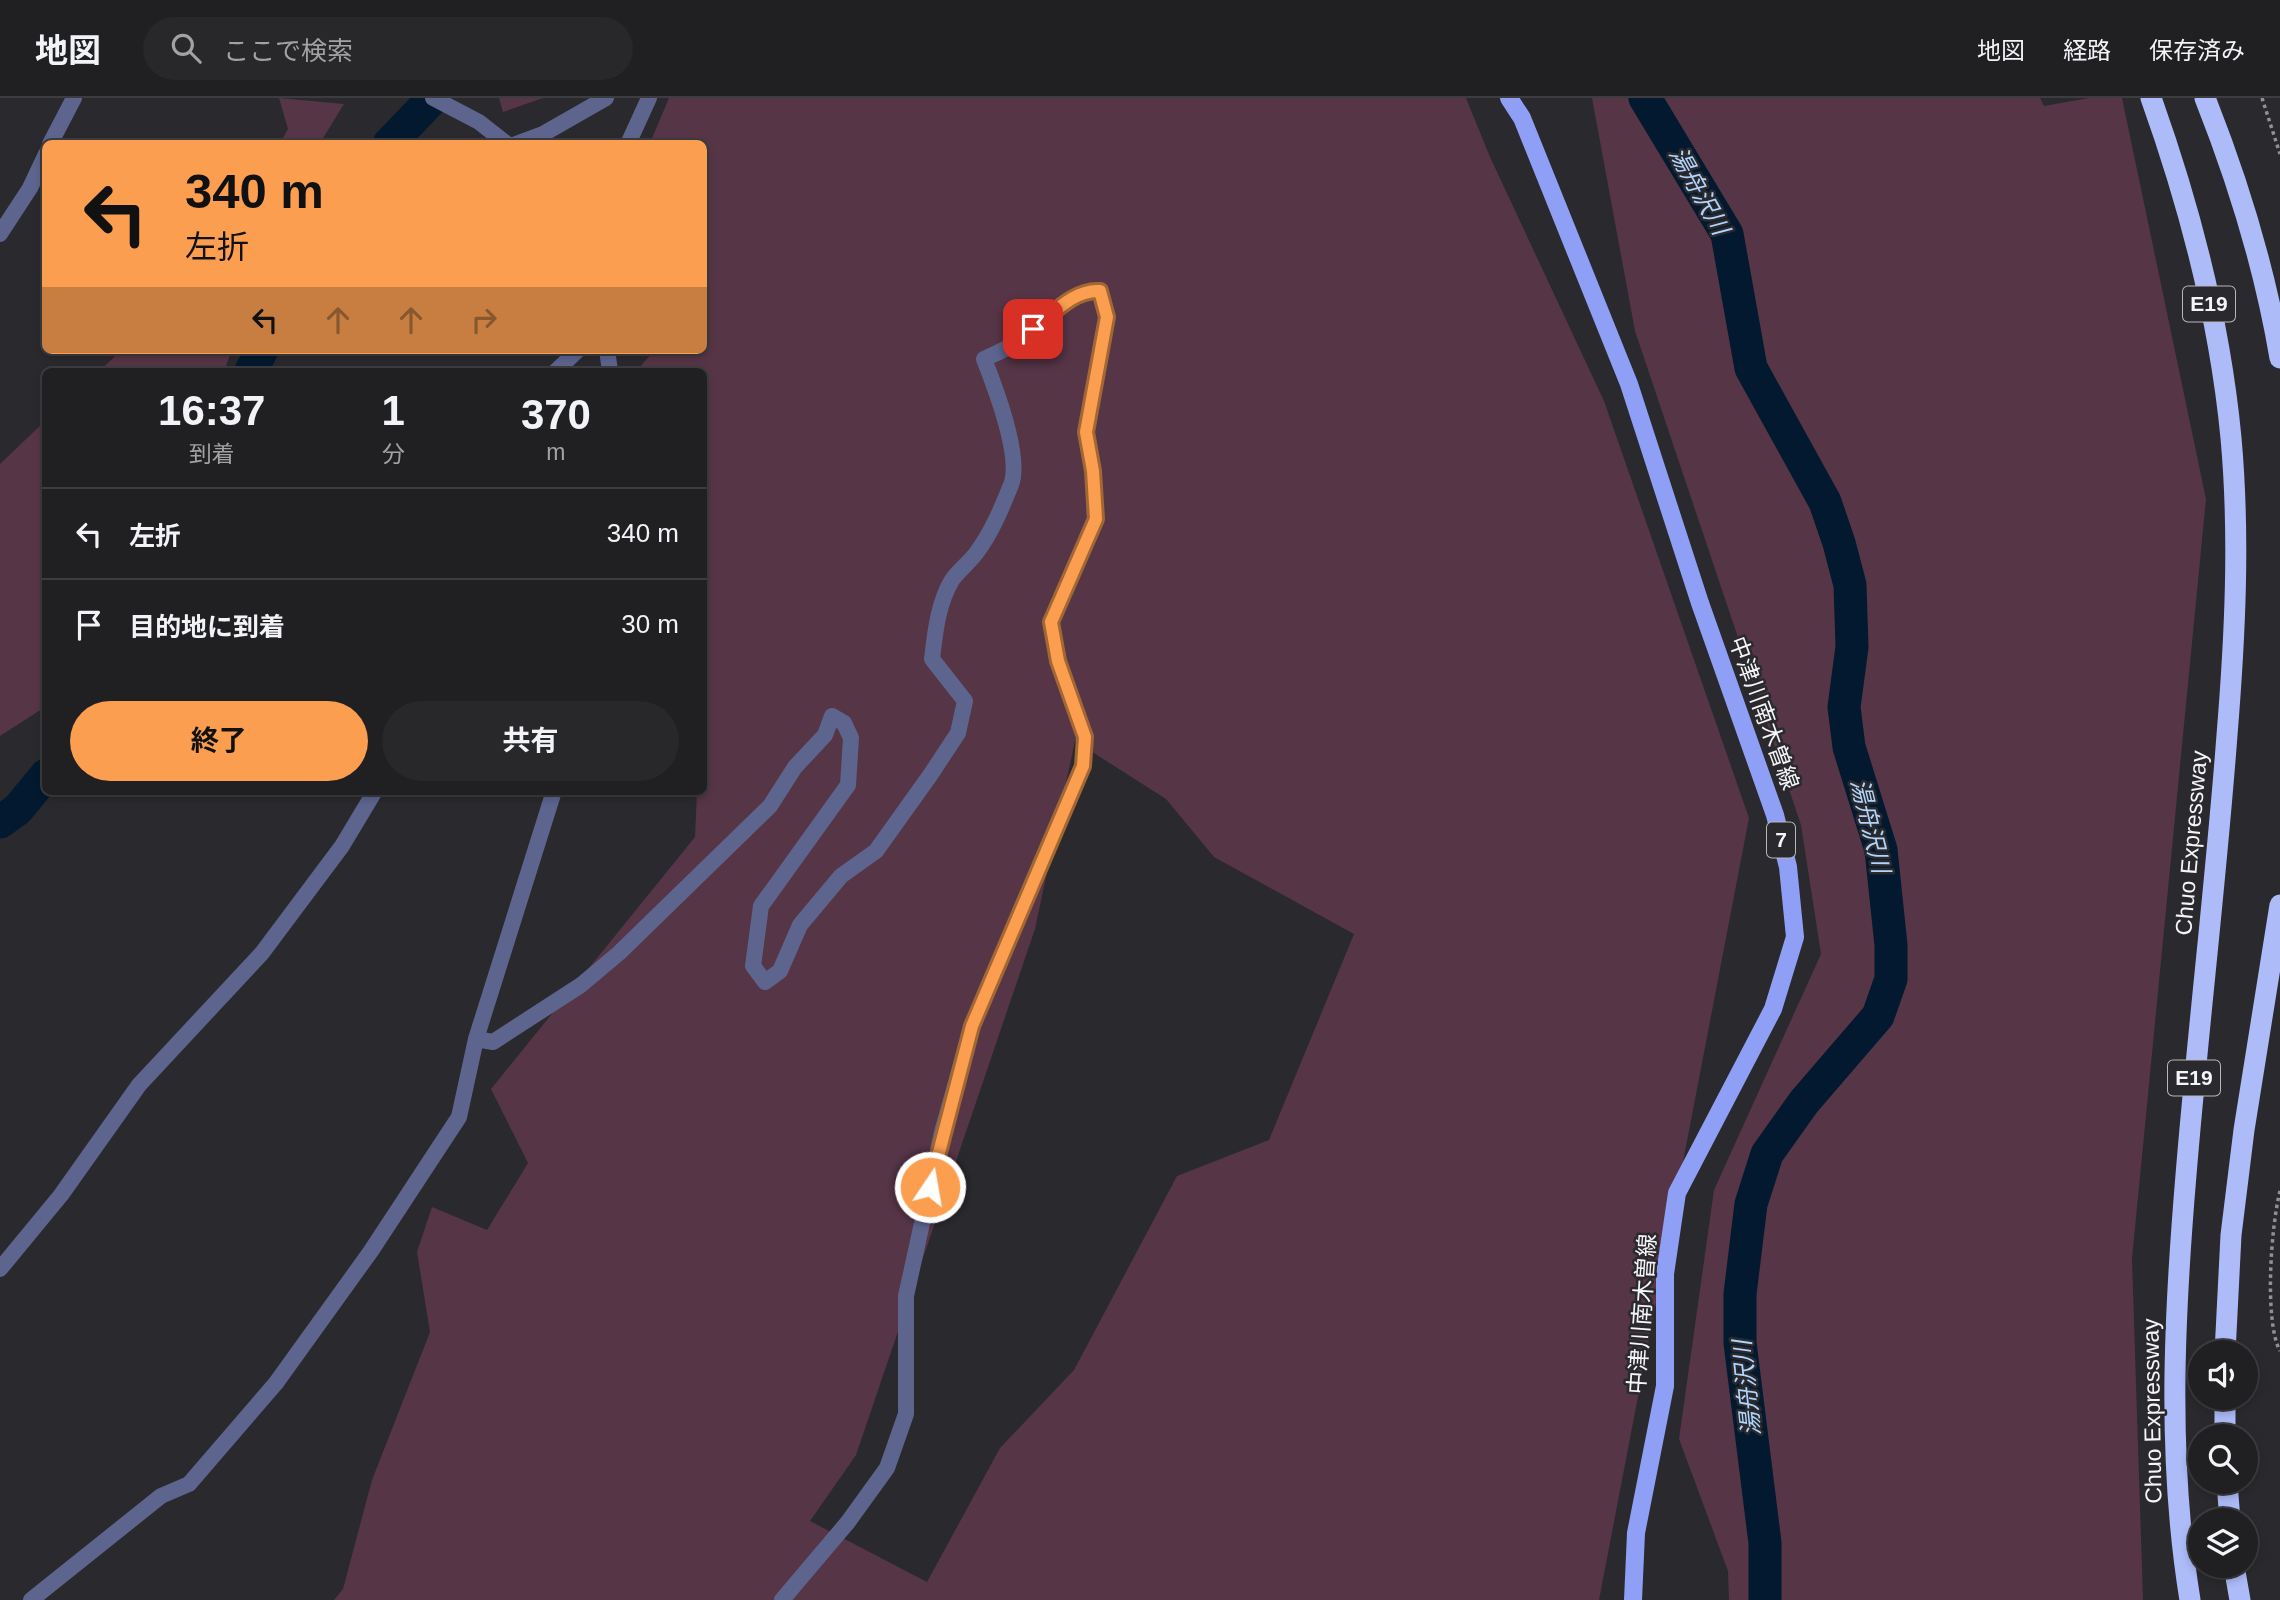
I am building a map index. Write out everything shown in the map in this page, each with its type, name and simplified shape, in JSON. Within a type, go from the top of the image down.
[{"type":"highway","name":"Chuo Expressway","points":[[2151,98],[2174,163],[2195,239],[2219,350],[2231,438],[2235,517],[2233,633],[2223,794],[2190,1117],[2173,1362],[2177,1474],[2190,1600]]},
{"type":"highway","name":"E19","points":[[2205,98],[2225,149],[2253,240],[2280,358]]},
{"type":"highway","name":"E19","points":[[2226,1340],[2231,1235],[2280,905]]},
{"type":"highway","points":[[2236,1578],[2240,1600]]},
{"type":"main road","name":"中津川南木曽線","points":[[1509,98],[1522,118],[1629,384],[1700,603],[1774,815],[1788,867],[1795,937],[1773,1009],[1677,1193],[1665,1274],[1665,1385],[1636,1533],[1633,1600]]},
{"type":"street","points":[[52,140],[74,98]]},
{"type":"street","points":[[433,98],[479,122],[502,140]]},
{"type":"street","points":[[527,140],[543,134],[606,98]]},
{"type":"street","points":[[630,140],[649,98]]},
{"type":"street","points":[[0,234],[30,188],[42,162]]},
{"type":"street","points":[[476,1039],[493,1042],[581,985],[619,953],[770,806],[795,768],[825,735],[832,716],[844,723],[850,738],[848,785],[761,906],[753,966],[765,982],[780,971],[800,925],[841,876],[876,851],[958,733],[965,701],[932,659],[937,619],[952,581],[978,551],[1004,506],[1011,485],[1012,464],[1004,408],[985,359],[1013,345],[1073,298],[1088,290],[1100,291],[1107,317],[1086,432],[1093,471],[1096,519],[1051,622],[1058,661],[1085,737],[1083,766],[972,1026],[942,1132],[906,1296],[905,1414],[887,1468],[848,1522],[782,1600]]},
{"type":"street","points":[[559,368],[574,354]]},
{"type":"street","points":[[0,1269],[61,1195],[139,1085],[262,953],[342,846],[373,795]]},
{"type":"street","points":[[31,1600],[160,1496],[189,1484],[276,1383],[371,1251],[459,1117],[476,1039],[553,795]]},
{"type":"path","points":[[2262,98],[2280,154]]},
{"type":"path","points":[[2280,1191],[2271,1289],[2273,1338],[2280,1351]]},
{"type":"shaded area","points":[[279,98],[344,104],[322,140],[282,140],[288,129]]},
{"type":"shaded area","points":[[499,98],[543,98],[503,112]]},
{"type":"shaded area","points":[[669,98],[1466,98],[1490,157],[1604,401],[1749,818],[1599,1600],[334,1600],[343,1589],[372,1480],[430,1332],[417,1252],[432,1207],[487,1230],[528,1163],[491,1089],[695,837],[697,795],[707,795],[707,368],[639,368],[651,354],[707,354],[707,140],[651,140]],"holes":[[[1075,741],[1166,799],[1214,857],[1354,934],[1269,1140],[1177,1176],[1074,1370],[1000,1448],[927,1582],[810,1521],[856,1455],[1035,929]]]},
{"type":"shaded area","points":[[1592,98],[2040,98],[2044,106],[2089,98],[2122,98],[2206,499],[2132,1259],[2143,1600],[1729,1600],[1728,1571],[1679,1439],[1714,1190],[1821,954],[1801,825],[1635,331]]},
{"type":"shaded area","points":[[118,354],[230,354],[225,368],[102,368]]},
{"type":"shaded area","points":[[42,424],[42,709],[0,736],[0,464]]},
{"type":"waterway","points":[[393,140],[433,98]]},
{"type":"waterway","name":"湯舟沢川","points":[[1645,98],[1727,234],[1751,368],[1825,502],[1839,543],[1850,585],[1852,647],[1844,707],[1849,747],[1881,850],[1891,945],[1891,979],[1878,1016],[1804,1102],[1767,1154],[1751,1204],[1740,1294],[1740,1343],[1765,1543],[1765,1600]]},
{"type":"waterway","points":[[253,368],[260,354]]},
{"type":"waterway","points":[[0,822],[18,809],[42,780]]},
{"type":"route","points":[[930,1187],[942,1132],[972,1026],[1083,766],[1085,737],[1076,704],[1058,661],[1051,622],[1096,519],[1093,471],[1086,432],[1107,317],[1100,291],[1088,290],[1073,298],[1033,329]]}]
